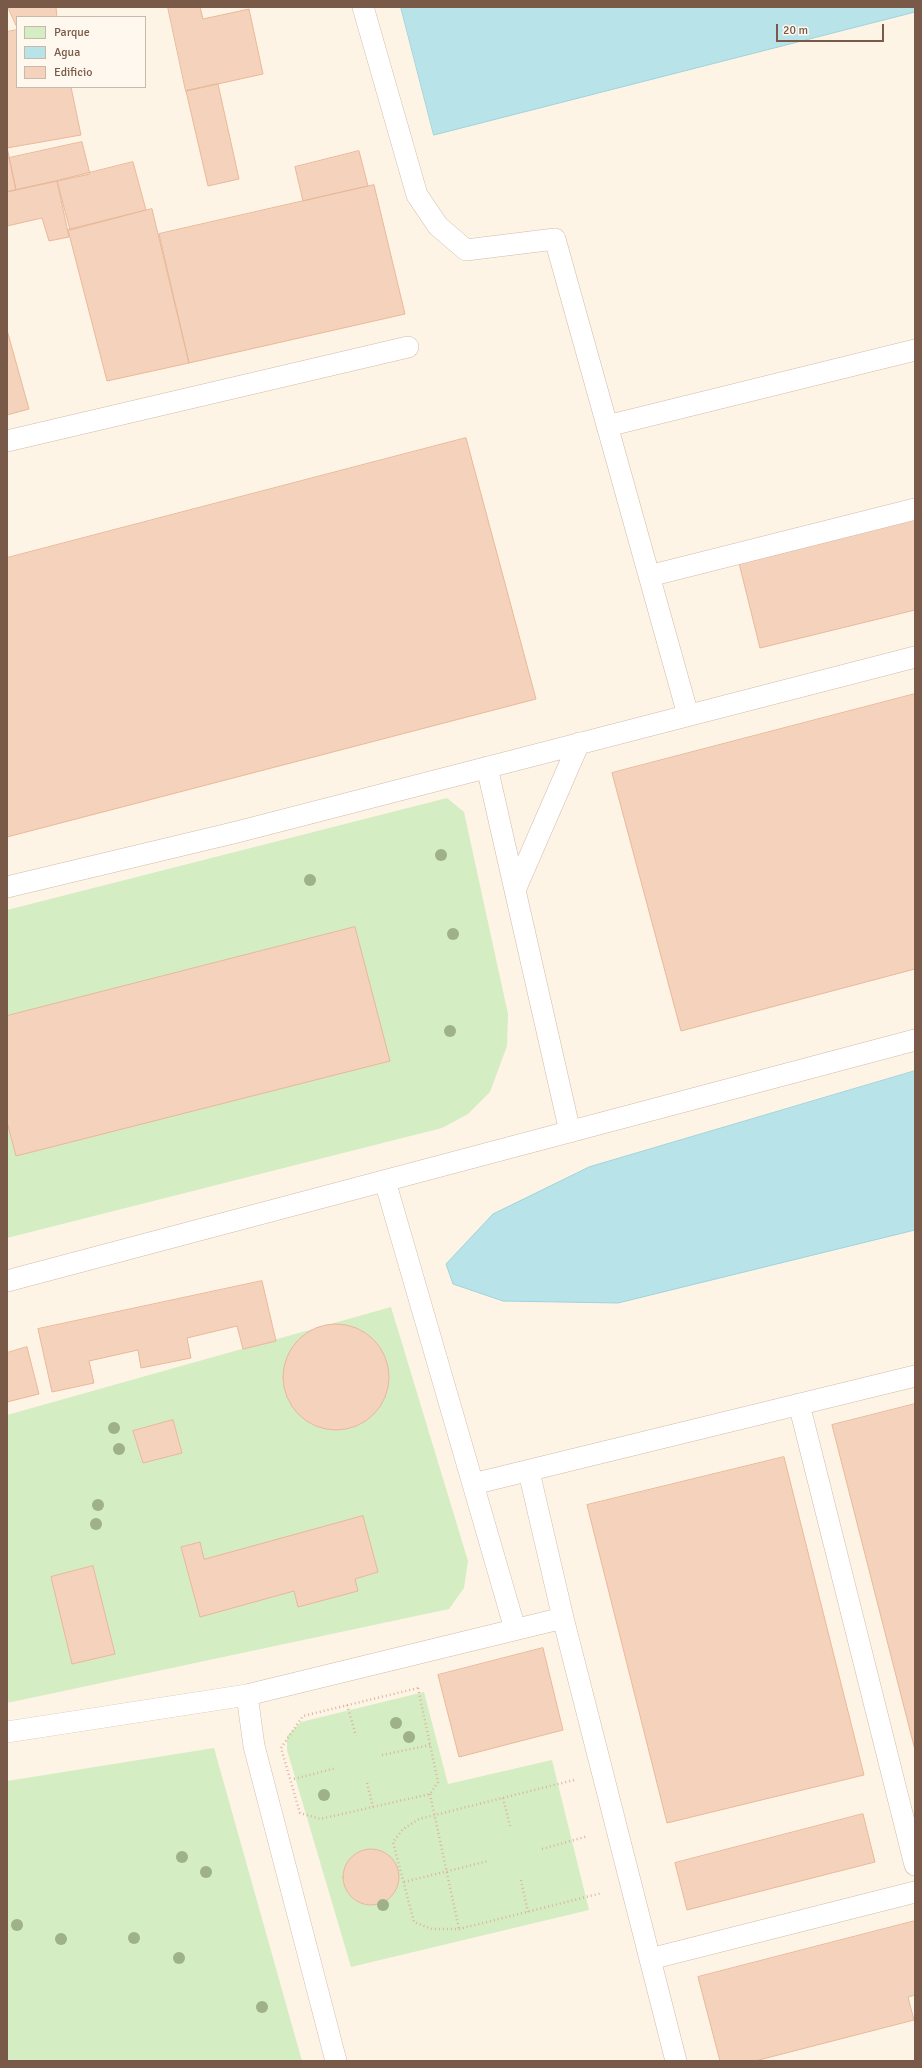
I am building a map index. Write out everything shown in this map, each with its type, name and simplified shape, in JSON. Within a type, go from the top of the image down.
[{"type":"lane","points":[[363,7],[417,195],[438,226],[466,250],[555,239],[688,715]]},
{"type":"lane","points":[[7,441],[408,347]]},
{"type":"lane","points":[[607,426],[915,350]]},
{"type":"lane","points":[[649,576],[915,509]]},
{"type":"lane","points":[[7,887],[237,832],[915,657]]},
{"type":"lane","points":[[515,890],[579,744]]},
{"type":"lane","points":[[487,767],[570,1132]]},
{"type":"lane","points":[[7,1281],[915,1040]]},
{"type":"lane","points":[[385,1181],[515,1629]]},
{"type":"lane","points":[[473,1484],[529,1472],[915,1376]]},
{"type":"lane","points":[[799,1404],[915,1864]]},
{"type":"lane","points":[[529,1472],[563,1618],[676,2061]]},
{"type":"lane","points":[[7,1732],[247,1695],[563,1618]]},
{"type":"lane","points":[[247,1695],[254,1746],[336,2061]]},
{"type":"lane","points":[[650,1959],[915,1892]]},
{"type":"path","points":[[418,1688],[430,1745],[438,1782],[430,1794],[320,1819],[300,1814],[281,1748],[304,1716],[418,1688]]},
{"type":"path","points":[[347,1705],[356,1736]]},
{"type":"path","points":[[382,1755],[430,1745]]},
{"type":"path","points":[[290,1780],[336,1768]]},
{"type":"path","points":[[602,1773],[419,1819],[402,1829],[393,1842],[414,1922],[432,1929],[459,1929],[632,1886]]},
{"type":"path","points":[[367,1783],[373,1807]]},
{"type":"path","points":[[430,1794],[459,1929]]},
{"type":"path","points":[[503,1798],[510,1826]]},
{"type":"path","points":[[542,1848],[617,1828]]},
{"type":"path","points":[[404,1882],[488,1861]]},
{"type":"path","points":[[521,1880],[528,1912]]},
{"type":"green space","points":[[447,798],[464,812],[508,1014],[507,1046],[490,1092],[468,1114],[442,1128],[7,1238],[7,910]]},
{"type":"green space","points":[[391,1307],[468,1561],[464,1588],[449,1609],[7,1703],[7,1415]]},
{"type":"green space","points":[[424,1692],[448,1784],[552,1760],[589,1910],[351,1967],[287,1750],[287,1736],[301,1722]]},
{"type":"green space","points":[[214,1748],[302,2061],[7,2061],[7,1781]]},
{"type":"water","points":[[401,7],[915,7],[915,12],[434,135]]},
{"type":"water","points":[[915,1071],[915,1230],[618,1303],[503,1301],[453,1284],[446,1264],[493,1214],[589,1167]]},
{"type":"building","points":[[8,7],[56,7],[57,16],[16,16],[16,25]]},
{"type":"building","points":[[168,7],[200,7],[203,19],[249,9],[263,74],[186,91]]},
{"type":"building","points":[[16,30],[16,88],[71,88],[81,135],[7,148],[7,32]]},
{"type":"building","points":[[218,84],[239,179],[208,186],[186,91]]},
{"type":"building","points":[[82,142],[90,174],[16,190],[9,158]]},
{"type":"building","points":[[7,147],[16,190],[7,192]]},
{"type":"building","points":[[359,151],[368,186],[303,201],[295,167]]},
{"type":"building","points":[[133,162],[146,210],[70,230],[57,181]]},
{"type":"building","points":[[57,181],[69,237],[49,241],[42,218],[7,226],[7,192]]},
{"type":"building","points":[[374,185],[405,314],[189,363],[159,234]]},
{"type":"building","points":[[152,209],[189,363],[107,381],[68,230]]},
{"type":"building","points":[[7,330],[29,409],[7,415]]},
{"type":"building","points":[[466,438],[536,699],[7,837],[7,558]]},
{"type":"building","points":[[915,510],[915,610],[760,648],[737,555]]},
{"type":"building","points":[[915,694],[915,969],[681,1031],[612,773]]},
{"type":"building","points":[[355,927],[390,1061],[16,1156],[7,1122],[7,1016]]},
{"type":"building","points":[[262,1281],[276,1341],[243,1349],[237,1326],[187,1338],[191,1358],[141,1368],[138,1350],[89,1361],[94,1383],[52,1392],[38,1329]]},
{"type":"building","points":[[336,1324],[356,1328],[373,1340],[385,1357],[389,1377],[385,1397],[373,1414],[356,1426],[336,1430],[316,1426],[299,1414],[287,1397],[283,1377],[287,1357],[299,1340],[316,1328]]},
{"type":"building","points":[[27,1347],[39,1394],[7,1402],[7,1353]]},
{"type":"building","points":[[915,1404],[915,1750],[832,1425]]},
{"type":"building","points":[[173,1420],[182,1453],[143,1463],[133,1431]]},
{"type":"building","points":[[784,1457],[864,1775],[667,1823],[587,1505]]},
{"type":"building","points":[[363,1516],[378,1572],[355,1579],[358,1591],[298,1607],[294,1591],[200,1617],[181,1547],[200,1542],[204,1559]]},
{"type":"building","points":[[93,1566],[115,1654],[72,1664],[51,1577]]},
{"type":"building","points":[[543,1648],[563,1730],[459,1757],[438,1675]]},
{"type":"building","points":[[863,1814],[875,1862],[687,1910],[675,1863]]},
{"type":"building","points":[[365,1849],[377,1849],[387,1853],[395,1861],[399,1871],[399,1883],[395,1893],[387,1901],[377,1905],[365,1905],[355,1901],[347,1893],[343,1883],[343,1871],[347,1861],[355,1853]]},
{"type":"building","points":[[915,1921],[915,1995],[908,1997],[914,2020],[755,2061],[720,2061],[698,1977]]}]
